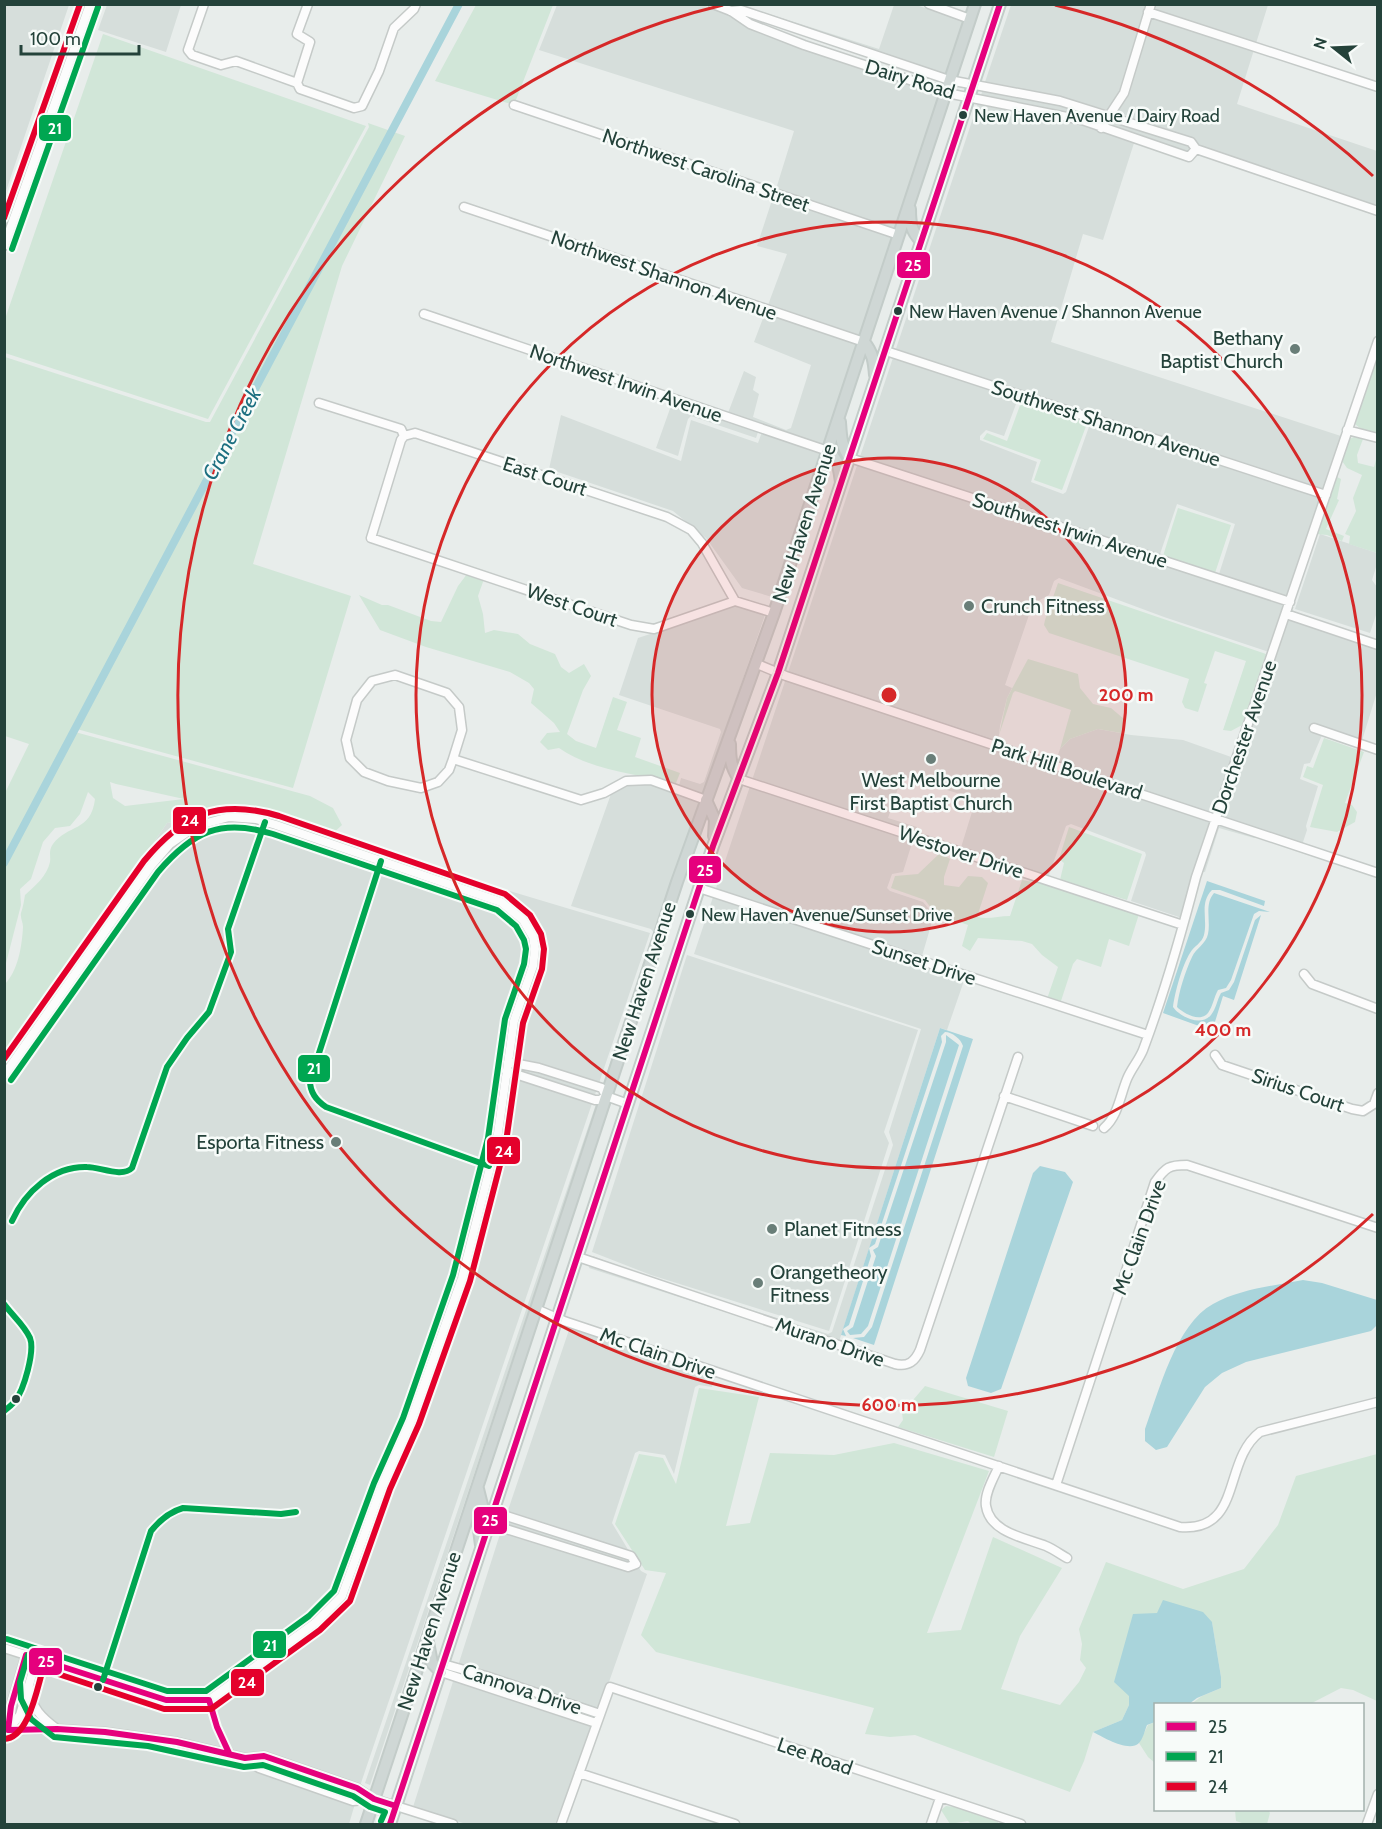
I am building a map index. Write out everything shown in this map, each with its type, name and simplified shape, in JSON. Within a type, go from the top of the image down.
[{"type":"main road","name":"New Haven Avenue","points":[[366,1824],[606,1096],[706,800],[757,664],[975,4]]},
{"type":"main road","name":"New Haven Avenue","points":[[390,1824],[713,846],[778,673],[1000,4]]},
{"type":"main road","points":[[910,200],[911,228],[921,241]]},
{"type":"main road","points":[[864,342],[871,350],[874,360],[875,382]]},
{"type":"main road","points":[[840,416],[841,442],[850,458]]},
{"type":"main road","points":[[828,451],[838,463],[842,485]]},
{"type":"main road","points":[[730,738],[730,761],[739,779]]},
{"type":"main road","points":[[706,800],[715,820],[713,846]]},
{"type":"main road","points":[[477,1486],[479,1500],[490,1524]]},
{"type":"main road","points":[[471,1506],[480,1525],[481,1551]]},
{"type":"main road","points":[[428,1636],[431,1658],[435,1667],[442,1668]]},
{"type":"street","points":[[4,246],[90,4]]},
{"type":"street","points":[[204,4],[188,50],[192,56],[221,65],[236,61],[297,83],[300,89],[354,108],[362,106],[379,71],[394,28],[414,9],[416,4]]},
{"type":"street","points":[[297,83],[310,42],[297,34],[308,4]]},
{"type":"street","name":"Dairy Road","points":[[713,4],[741,10],[854,50],[879,56],[949,80],[1060,101],[1110,116],[1191,142],[1196,149],[1377,211]]},
{"type":"street","points":[[929,4],[970,19]]},
{"type":"street","name":"Dairy Road","points":[[732,8],[750,24],[946,92],[1082,120],[1189,157],[1196,149]]},
{"type":"street","points":[[1101,128],[1124,93],[1150,8],[1377,87]]},
{"type":"street","name":"Northwest Carolina Street","points":[[514,105],[899,234]]},
{"type":"street","name":"Northwest Shannon Avenue","points":[[464,207],[864,342]]},
{"type":"street","name":"Northwest Irwin Avenue","points":[[424,314],[828,451]]},
{"type":"street","name":"Dorchester Avenue","points":[[1104,1128],[1112,1121],[1128,1077],[1142,1054],[1215,819],[1377,341]]},
{"type":"street","name":"Southwest Shannon Avenue","points":[[886,351],[1326,495]]},
{"type":"street","name":"East Court","points":[[320,403],[400,429],[404,436],[415,433],[667,517],[691,530],[702,543],[735,601]]},
{"type":"street","points":[[1347,430],[1377,438]]},
{"type":"street","name":"West Court","points":[[404,436],[371,538],[631,625],[654,629],[735,601]]},
{"type":"street","name":"Southwest Irwin Avenue","points":[[850,458],[1290,602]]},
{"type":"street","points":[[735,601],[774,613]]},
{"type":"street","points":[[1286,614],[1377,645]]},
{"type":"street","name":"Park Hill Boulevard","points":[[757,664],[778,673],[1377,873]]},
{"type":"street","points":[[395,675],[447,693],[459,707],[462,730],[453,759],[449,770],[438,782],[421,788],[388,781],[364,772],[350,758],[346,740],[357,700],[372,681],[395,675]]},
{"type":"street","points":[[1314,728],[1377,750]]},
{"type":"street","points":[[453,759],[581,800],[604,793],[626,781],[651,780],[706,800]]},
{"type":"street","name":"Westover Drive","points":[[739,779],[1183,925]]},
{"type":"street","points":[[4,1075],[151,866],[170,843],[196,826],[230,817],[256,819],[276,825],[501,902],[524,920],[533,937],[534,962],[514,1021],[498,1135],[462,1278],[411,1421],[374,1506],[342,1596],[315,1623],[209,1700],[166,1700],[4,1648]]},
{"type":"street","name":"Sunset Drive","points":[[699,888],[1148,1035]]},
{"type":"street","points":[[1304,974],[1312,984],[1377,1009]]},
{"type":"street","name":"Sirius Court","points":[[1215,1056],[1222,1065],[1352,1109],[1363,1111],[1374,1104],[1377,1093]]},
{"type":"street","name":"Murano Drive","points":[[578,1257],[895,1364],[910,1364],[916,1359],[920,1350],[1017,1057]]},
{"type":"street","points":[[507,1066],[595,1100],[606,1096]]},
{"type":"street","points":[[507,1066],[539,1068],[602,1088],[606,1096],[628,1104]]},
{"type":"street","points":[[1004,1096],[1093,1126]]},
{"type":"street","name":"Mc Clain Drive","points":[[1056,1485],[1155,1182],[1163,1171],[1171,1165],[1187,1165],[1377,1228]]},
{"type":"street","name":"Mc Clain Drive","points":[[536,1309],[557,1319],[1179,1527],[1200,1526],[1216,1518],[1224,1508],[1243,1451],[1251,1439],[1260,1432],[1377,1402]]},
{"type":"street","points":[[999,1466],[986,1506],[992,1520],[1018,1538],[1047,1546],[1067,1558]]},
{"type":"street","points":[[490,1524],[628,1567],[636,1563],[631,1556],[494,1512]]},
{"type":"street","points":[[6,1730],[26,1655]]},
{"type":"street","points":[[6,1730],[20,1715],[37,1659]]},
{"type":"street","name":"Cannova Drive","points":[[442,1668],[598,1718]]},
{"type":"street","points":[[29,1684],[34,1708],[57,1729]]},
{"type":"street","name":"Lee Road","points":[[598,1718],[610,1687],[1021,1824]]},
{"type":"street","points":[[561,1824],[598,1718]]},
{"type":"street","points":[[6,1730],[57,1729],[149,1737],[245,1758],[264,1756],[357,1788],[374,1799],[453,1824]]},
{"type":"street","points":[[245,1758],[259,1768],[353,1802],[374,1799]]},
{"type":"street","points":[[579,1773],[735,1824]]},
{"type":"street","points":[[1367,1824],[1377,1794]]},
{"type":"street","points":[[931,1824],[940,1798]]},
{"type":"shaded area","points":[[4,5],[69,5],[5,194]]},
{"type":"shaded area","points":[[107,5],[181,5],[166,52],[98,30]]},
{"type":"shaded area","points":[[557,5],[702,5],[730,15],[748,28],[803,49],[940,94],[896,229],[776,189],[794,131],[539,50]]},
{"type":"shaded area","points":[[725,5],[741,5],[879,49],[894,5],[916,5],[965,21],[946,75],[743,6]]},
{"type":"shaded area","points":[[1011,5],[1268,5],[1237,104],[1377,151],[1377,207],[1199,146],[1193,138],[1118,113],[1061,97],[985,82]]},
{"type":"shaded area","points":[[983,89],[1059,105],[1115,121],[1188,145],[1191,148],[1187,152],[1082,116],[981,95]]},
{"type":"shaded area","points":[[978,103],[1081,124],[1134,143],[1103,240],[1083,234],[1051,342],[1344,437],[1291,608],[1294,612],[1377,640],[1377,692],[1360,747],[1322,735],[1310,763],[1304,764],[1300,779],[1318,786],[1300,851],[1258,837],[1254,838],[1219,828],[1205,872],[1200,871],[1182,918],[1131,901],[1145,852],[1071,824],[1066,826],[1047,881],[959,854],[976,799],[902,776],[888,818],[917,827],[903,872],[892,874],[887,888],[923,902],[934,915],[922,956],[967,972],[947,1030],[940,1028],[837,1348],[589,1268],[593,1256],[650,1278],[828,1334],[832,1332],[893,1145],[889,1132],[921,1029],[694,954]],"holes":[[[1019,396],[1091,421],[1066,492],[1063,494],[1031,482],[1037,462],[980,440],[980,436],[986,430],[1004,436]],[[1177,504],[1235,524],[1219,574],[1159,557]],[[1059,578],[1164,617],[1269,652],[1234,758],[1183,740],[1098,729],[1070,739],[1053,761],[998,743],[1007,698],[1012,688],[1005,685],[1030,612],[1036,602],[1049,595],[1054,581]]]},
{"type":"shaded area","points":[[773,197],[893,237],[860,336],[768,305],[787,254],[757,246]]},
{"type":"shaded area","points":[[765,313],[857,344],[823,445],[728,413],[744,371],[756,377],[753,390],[759,394],[753,417],[786,430],[791,428],[811,365],[754,342]]},
{"type":"shaded area","points":[[672,403],[758,432],[756,438],[691,416],[688,419],[678,456],[656,448]]},
{"type":"shaded area","points":[[561,415],[681,461],[691,420],[758,443],[763,429],[828,451],[779,599],[742,588],[706,538],[673,511],[549,469]]},
{"type":"shaded area","points":[[1320,534],[1377,553],[1377,564],[1372,580],[1377,587],[1377,612],[1370,633],[1295,609]]},
{"type":"shaded area","points":[[735,606],[765,615],[703,794],[679,786],[681,778],[700,784],[704,782],[721,732],[720,729],[619,695],[638,638]]},
{"type":"shaded area","points":[[651,784],[701,802],[605,1085],[603,1084],[654,933],[651,929],[571,906],[611,794],[628,785]]},
{"type":"shaded area","points":[[236,809],[650,933],[349,1824],[5,1824],[5,1059],[167,823]]},
{"type":"shaded area","points":[[687,955],[918,1030],[884,1132],[889,1143],[829,1331],[651,1275],[592,1252]]},
{"type":"shaded area","points":[[596,1104],[598,1104],[370,1785],[365,1783]]},
{"type":"shaded area","points":[[570,1327],[716,1375],[712,1387],[699,1385],[695,1387],[674,1474],[665,1455],[639,1451],[635,1453],[612,1523],[641,1571],[647,1574],[591,1733],[555,1824],[466,1824],[413,1807],[500,1534]]},
{"type":"green space","points":[[476,5],[553,5],[514,105],[435,81]]},
{"type":"green space","points":[[103,34],[366,126],[208,419],[5,353],[5,319]]},
{"type":"green space","points":[[368,123],[405,136],[342,266],[253,564],[351,596],[293,788],[73,728],[5,858],[5,793],[29,744],[5,736],[5,357],[210,422],[369,127]]},
{"type":"green space","points":[[1377,356],[1377,433],[1361,429],[1355,424]]},
{"type":"green space","points":[[1023,397],[1088,421],[1062,490],[1034,480],[1041,460],[983,439],[987,433],[1007,441]]},
{"type":"green space","points":[[1354,437],[1363,439],[1357,455],[1358,463],[1374,467],[1377,456],[1377,553],[1349,544],[1350,536],[1345,534],[1356,511],[1353,498],[1362,475],[1347,468],[1342,461],[1349,439]]},
{"type":"green space","points":[[1337,477],[1341,479],[1337,499],[1339,500],[1326,529],[1344,536],[1342,541],[1327,535],[1316,534]]},
{"type":"green space","points":[[1178,508],[1231,525],[1215,573],[1163,556]]},
{"type":"green space","points":[[467,574],[484,579],[478,596],[485,633],[494,630],[518,634],[530,644],[555,654],[561,667],[569,673],[584,664],[591,676],[583,690],[567,734],[576,741],[596,748],[613,697],[627,702],[617,730],[641,738],[635,757],[680,773],[676,783],[600,767],[559,748],[548,750],[540,742],[547,733],[560,732],[554,723],[531,703],[534,689],[529,683],[510,672],[426,647],[380,630],[359,595],[382,605],[388,605],[431,621],[441,622],[458,586]]},
{"type":"green space","points":[[1058,583],[1266,654],[1242,725],[1231,731],[1223,730],[1246,661],[1215,651],[1204,683],[1207,684],[1198,712],[1185,708],[1182,702],[1189,679],[1049,633],[1044,625]]},
{"type":"green space","points":[[1028,659],[1078,674],[1080,688],[1093,704],[1111,708],[1124,719],[1121,733],[1098,729],[1070,739],[1060,749],[1071,710],[1015,691],[999,735],[1007,698]]},
{"type":"green space","points":[[75,732],[310,796],[333,808],[342,825],[329,837],[291,826],[256,810],[236,809],[167,823],[5,1059],[5,984],[13,972],[20,950],[23,927],[21,915],[25,895],[46,872],[53,844],[89,817],[95,799],[88,792],[80,814],[70,826],[55,828],[43,842],[31,879],[20,889],[21,905],[5,967],[5,867]],"holes":[[[110,782],[184,799],[125,806],[113,798]]]},
{"type":"green space","points":[[1324,738],[1364,752],[1345,803],[1352,805],[1357,812],[1355,822],[1337,832],[1310,827],[1323,785],[1303,777],[1307,766],[1313,768]]},
{"type":"green space","points":[[1069,827],[1142,854],[1127,900],[1060,880],[1064,863],[1059,859]]},
{"type":"green space","points":[[940,853],[950,859],[944,885],[959,887],[968,876],[982,877],[988,883],[977,917],[1010,916],[1022,880],[1044,884],[1139,914],[1129,946],[1109,939],[1101,967],[1077,959],[1073,964],[1061,1001],[1049,999],[1058,967],[1032,944],[1022,941],[978,938],[970,951],[962,946],[968,925],[942,916],[925,900],[891,888],[895,876],[918,874]]},
{"type":"green space","points":[[925,1386],[1008,1411],[994,1457],[898,1427],[903,1420],[902,1413]]},
{"type":"green space","points":[[699,1388],[759,1397],[726,1526],[750,1523],[770,1453],[834,1455],[894,1443],[989,1471],[927,1633],[961,1630],[993,1537],[1062,1568],[1020,1636],[1001,1689],[1060,1705],[1079,1682],[1086,1668],[1080,1660],[1082,1644],[1079,1629],[1106,1562],[1183,1589],[1244,1569],[1278,1525],[1296,1476],[1377,1454],[1377,1701],[1353,1690],[1341,1688],[1312,1703],[1192,1703],[1221,1688],[1212,1622],[1129,1696],[1129,1705],[1122,1720],[1093,1732],[1084,1761],[1070,1792],[915,1735],[890,1737],[865,1734],[874,1708],[656,1652],[641,1635],[666,1573],[645,1570],[615,1524],[639,1454],[663,1458],[676,1484]]},
{"type":"green space","points":[[1154,1722],[1154,1762],[1139,1743],[1148,1725]]},
{"type":"green space","points":[[946,1806],[955,1807],[998,1822],[998,1824],[971,1824],[968,1821],[950,1824],[941,1810]]},
{"type":"green space","points":[[1235,1811],[1269,1811],[1270,1813],[1267,1824],[1245,1824],[1236,1821]]},
{"type":"water","points":[[1207,881],[1265,901],[1264,906],[1220,890],[1212,890],[1208,895],[1205,906],[1204,935],[1184,965],[1173,1007],[1180,1014],[1191,1019],[1207,1019],[1213,1013],[1221,993],[1229,990],[1234,982],[1255,920],[1261,915],[1234,1000],[1223,996],[1214,1025],[1199,1026],[1163,1013]]},
{"type":"water","points":[[1214,893],[1270,912],[1259,911],[1254,914],[1231,980],[1226,988],[1218,990],[1208,1013],[1205,1016],[1196,1017],[1177,1007],[1189,963],[1207,937],[1209,903]]},
{"type":"water","points":[[940,1028],[973,1039],[874,1345],[853,1338],[864,1337],[872,1327],[963,1046],[958,1038],[950,1033],[945,1032],[941,1036],[942,1042],[875,1244],[869,1248]]},
{"type":"water","points":[[946,1035],[959,1045],[868,1326],[861,1334],[850,1335],[847,1331],[853,1327],[876,1256],[873,1250],[878,1247],[946,1042]]},
{"type":"water","points":[[1040,1166],[1065,1172],[1073,1182],[1001,1389],[991,1393],[968,1386],[966,1378],[1033,1173]]},
{"type":"water","points":[[869,1248],[871,1256],[849,1325],[843,1329],[846,1336],[841,1335]]},
{"type":"water","points":[[1303,1280],[1322,1283],[1377,1300],[1377,1325],[1371,1331],[1246,1362],[1222,1373],[1205,1387],[1167,1447],[1156,1450],[1145,1441],[1145,1429],[1170,1360],[1179,1342],[1200,1314],[1213,1304],[1234,1295]]},
{"type":"water","points":[[1163,1600],[1203,1612],[1212,1622],[1221,1688],[1190,1703],[1154,1703],[1154,1722],[1147,1725],[1139,1743],[1135,1746],[1123,1745],[1093,1732],[1122,1720],[1129,1705],[1129,1696],[1114,1682],[1133,1614],[1157,1613]]},
{"type":"waterway","name":"Crane Creek","points":[[4,863],[459,4]]},
{"type":"transit line","name":"24","points":[[4,218],[80,4]]},
{"type":"transit line","name":"25","points":[[390,1824],[713,846],[778,673],[1000,4]]},
{"type":"transit line","name":"21","points":[[12,249],[98,7]]},
{"type":"transit line","name":"24","points":[[4,1059],[144,861],[158,845],[188,821],[220,810],[238,809],[279,816],[505,894],[530,915],[541,934],[544,949],[542,969],[523,1023],[506,1142],[470,1281],[419,1424],[390,1489],[350,1601],[320,1630],[211,1709],[164,1709],[43,1669],[26,1721],[13,1736],[4,1739]]},
{"type":"transit line","name":"21","points":[[12,1221],[32,1191],[63,1171],[92,1167],[123,1172],[132,1168],[167,1067],[209,1012],[231,952],[228,929],[265,822]]},
{"type":"transit line","name":"21","points":[[7,1639],[167,1691],[206,1691],[309,1616],[334,1591],[374,1483],[403,1418],[453,1275],[488,1138],[505,1019],[524,964],[526,949],[524,940],[516,926],[497,910],[273,834],[255,829],[223,828],[196,838],[183,847],[158,872],[11,1080]]},
{"type":"transit line","name":"21","points":[[381,861],[310,1081],[311,1089],[326,1107],[489,1166]]},
{"type":"transit line","name":"21","points":[[4,1304],[25,1329],[31,1344],[30,1361],[22,1388],[15,1401],[4,1411]]},
{"type":"transit line","name":"21","points":[[103,1680],[151,1531],[161,1520],[183,1508],[281,1514],[296,1512]]},
{"type":"transit line","name":"25","points":[[229,1753],[217,1727],[209,1700],[166,1700],[26,1655],[11,1706],[8,1730],[57,1729],[105,1732],[177,1742],[245,1758],[264,1756],[357,1788],[374,1799],[396,1806]]},
{"type":"transit line","name":"21","points":[[28,1655],[20,1682],[21,1699],[31,1719],[54,1737],[148,1746],[244,1767],[263,1765],[353,1796],[370,1807],[385,1812],[381,1821]]},
{"type":"place","name":"New Haven Avenue / Dairy Road","points":[[963,115]]},
{"type":"place","name":"New Haven Avenue / Shannon Avenue","points":[[898,311]]},
{"type":"place","name":"Bethany Baptist Church","points":[[1295,349]]},
{"type":"place","name":"Crunch Fitness","points":[[969,606]]},
{"type":"place","name":"West Melbourne First Baptist Church","points":[[931,759]]},
{"type":"place","name":"New Haven Avenue/Sunset Drive","points":[[690,914]]},
{"type":"place","name":"Esporta Fitness","points":[[336,1142]]},
{"type":"place","name":"Planet Fitness","points":[[772,1229]]},
{"type":"place","name":"Orangetheory Fitness","points":[[758,1283]]}]
